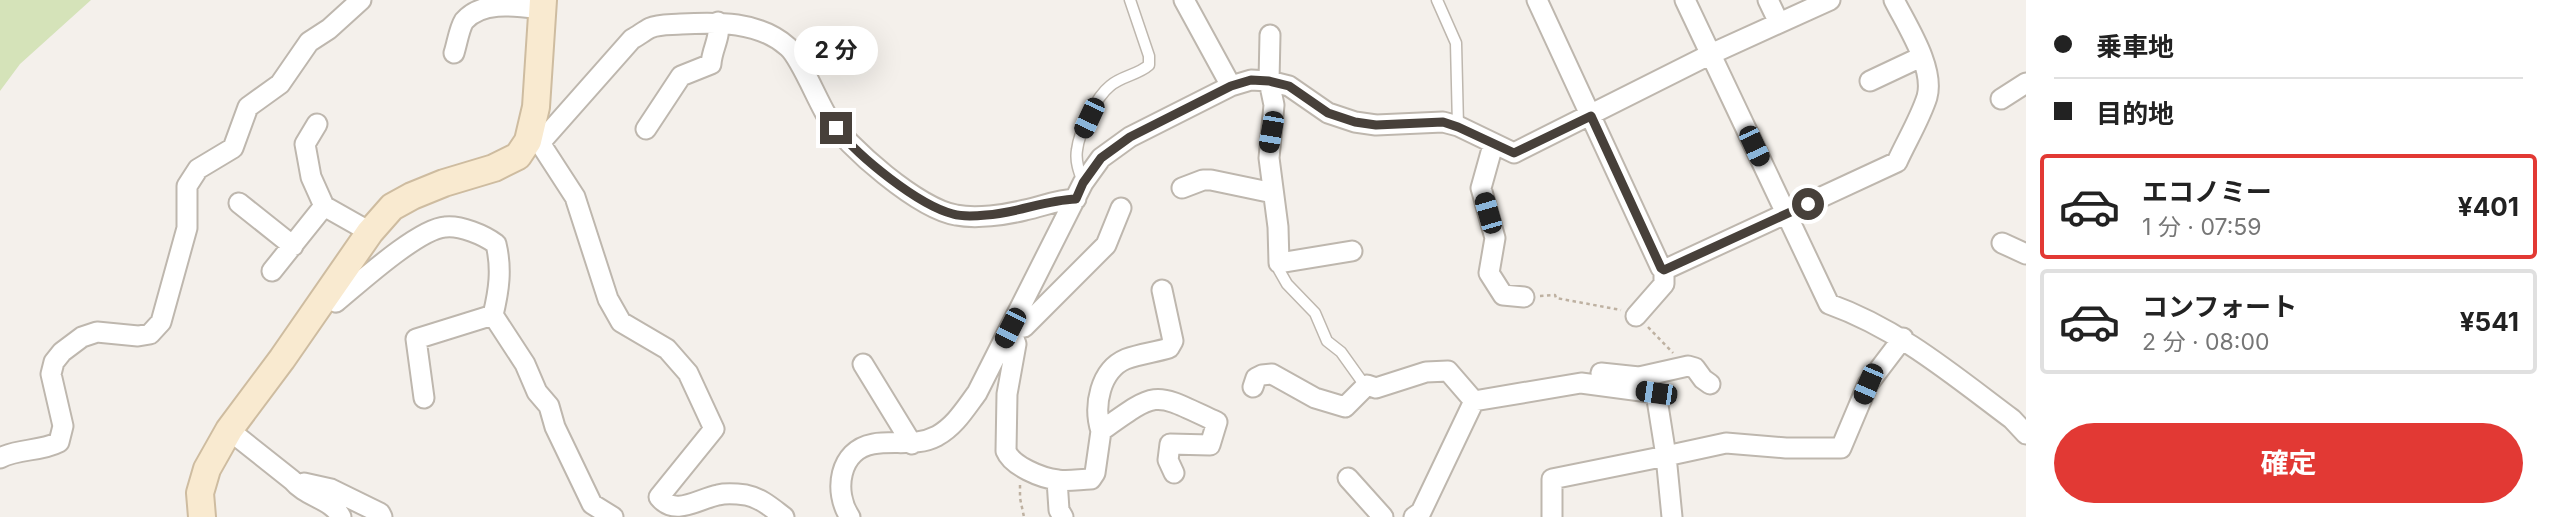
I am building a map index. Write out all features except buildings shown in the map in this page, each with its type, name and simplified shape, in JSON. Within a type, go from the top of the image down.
[{"type":"street","points":[[0,458],[18,451],[47,449],[59,442],[63,426],[51,374],[54,362],[62,352],[82,337],[97,332],[138,336],[150,334],[161,322],[187,228],[187,186],[198,169],[233,148],[248,107],[280,84],[309,43],[361,0]]},
{"type":"street","points":[[1184,0],[1231,86]]},
{"type":"street","points":[[1537,0],[1664,270],[1664,284],[1636,316]]},
{"type":"street","points":[[1685,0],[1829,304],[1861,315],[1908,342],[2012,419],[2026,434]]},
{"type":"street","points":[[1768,0],[1779,23]]},
{"type":"street","points":[[850,517],[844,509],[839,487],[841,475],[854,453],[872,444],[912,444],[936,436],[959,418],[977,393],[1080,191],[1101,158],[1130,137],[1231,86],[1251,80],[1289,86],[1328,113],[1355,122],[1376,125],[1443,122],[1514,153],[1711,54],[1830,0]]},
{"type":"street","points":[[1664,270],[1897,162],[1927,97],[1928,77],[1894,0]]},
{"type":"street","points":[[454,53],[464,22],[478,9],[492,4],[543,4],[534,142],[575,197],[608,299],[621,322],[667,349],[688,373],[714,429],[659,497],[673,509],[685,508],[720,494],[747,495],[765,501],[784,517]]},
{"type":"street","points":[[202,517],[200,493],[206,469],[229,430],[326,298],[370,232],[392,207],[444,183],[494,167],[518,156],[632,40],[651,28],[718,22],[740,25],[766,34],[789,47],[827,116],[846,140],[890,178],[935,208],[956,215],[986,215],[1025,210],[1080,191]]},
{"type":"street","points":[[646,129],[681,76],[711,64],[720,34],[718,22]]},
{"type":"street","points":[[1270,35],[1269,81],[1274,105],[1269,148],[1279,263],[1352,251]]},
{"type":"street","points":[[1870,81],[1921,57]]},
{"type":"street","points":[[2001,99],[2026,83]]},
{"type":"street","points":[[317,124],[305,144],[311,177],[324,206],[370,232]]},
{"type":"street","points":[[1493,145],[1481,188],[1495,238],[1489,273],[1503,295],[1524,297]]},
{"type":"street","points":[[1182,188],[1203,180],[1211,180],[1273,193]]},
{"type":"street","points":[[239,203],[293,246]]},
{"type":"street","points":[[272,271],[324,206]]},
{"type":"street","points":[[1010,328],[1024,327],[1106,245],[1121,208]]},
{"type":"street","points":[[326,298],[336,302],[389,258],[432,231],[446,226],[484,234],[496,244],[501,264],[493,315],[525,363],[537,392],[549,406],[555,427],[592,504],[613,517]]},
{"type":"street","points":[[2002,243],[2026,254]]},
{"type":"street","points":[[1010,328],[1016,344],[1007,394],[1005,439],[1009,459],[1021,468],[1057,480],[1091,479],[1095,473],[1101,431],[1098,422],[1099,389],[1111,370],[1125,359],[1169,348],[1173,341],[1162,290]]},
{"type":"street","points":[[424,398],[416,339],[493,315]]},
{"type":"street","points":[[1552,517],[1552,479],[1726,443],[1786,448],[1841,447],[1868,384],[1908,342]]},
{"type":"street","points":[[863,364],[912,444]]},
{"type":"street","points":[[1528,392],[1537,378],[1577,371],[1639,377],[1688,366],[1695,368],[1710,384]]},
{"type":"street","points":[[1253,387],[1256,378],[1272,374],[1315,398],[1345,407],[1367,385],[1376,388],[1426,372],[1448,371],[1475,401]]},
{"type":"street","points":[[1475,401],[1581,383],[1656,393],[1672,517]]},
{"type":"street","points":[[1101,431],[1142,402],[1156,398],[1171,399],[1217,422],[1210,444],[1170,444],[1168,460],[1174,473]]},
{"type":"street","points":[[1414,517],[1420,512],[1475,401]]},
{"type":"street","points":[[229,430],[292,480],[300,490],[337,508],[341,517]]},
{"type":"street","points":[[1348,478],[1383,517]]},
{"type":"street","points":[[292,480],[331,489],[380,513],[382,517]]},
{"type":"street","points":[[1057,480],[1059,510],[1063,517]]},
{"type":"lane","points":[[1080,191],[1076,152],[1079,138],[1098,97],[1111,85],[1149,65],[1149,56],[1130,0]]},
{"type":"lane","points":[[1437,0],[1455,43],[1458,127]]},
{"type":"lane","points":[[1279,263],[1279,270],[1287,284],[1315,313],[1327,341],[1341,352],[1367,385]]},
{"type":"path","points":[[1524,297],[1555,295],[1556,298],[1590,303],[1613,310],[1628,309],[1676,355],[1677,369]]},
{"type":"path","points":[[1021,468],[1020,498],[1024,517]]},
{"type":"green space","points":[[0,0],[91,0],[20,64],[0,91]]},
{"type":"route","points":[[836,128],[890,178],[935,208],[956,215],[986,215],[1025,210],[1057,200],[1076,199],[1083,183],[1101,158],[1130,137],[1231,86],[1251,80],[1269,81],[1289,86],[1328,113],[1355,122],[1376,125],[1443,122],[1514,153],[1591,116],[1664,270],[1808,204]]}]
